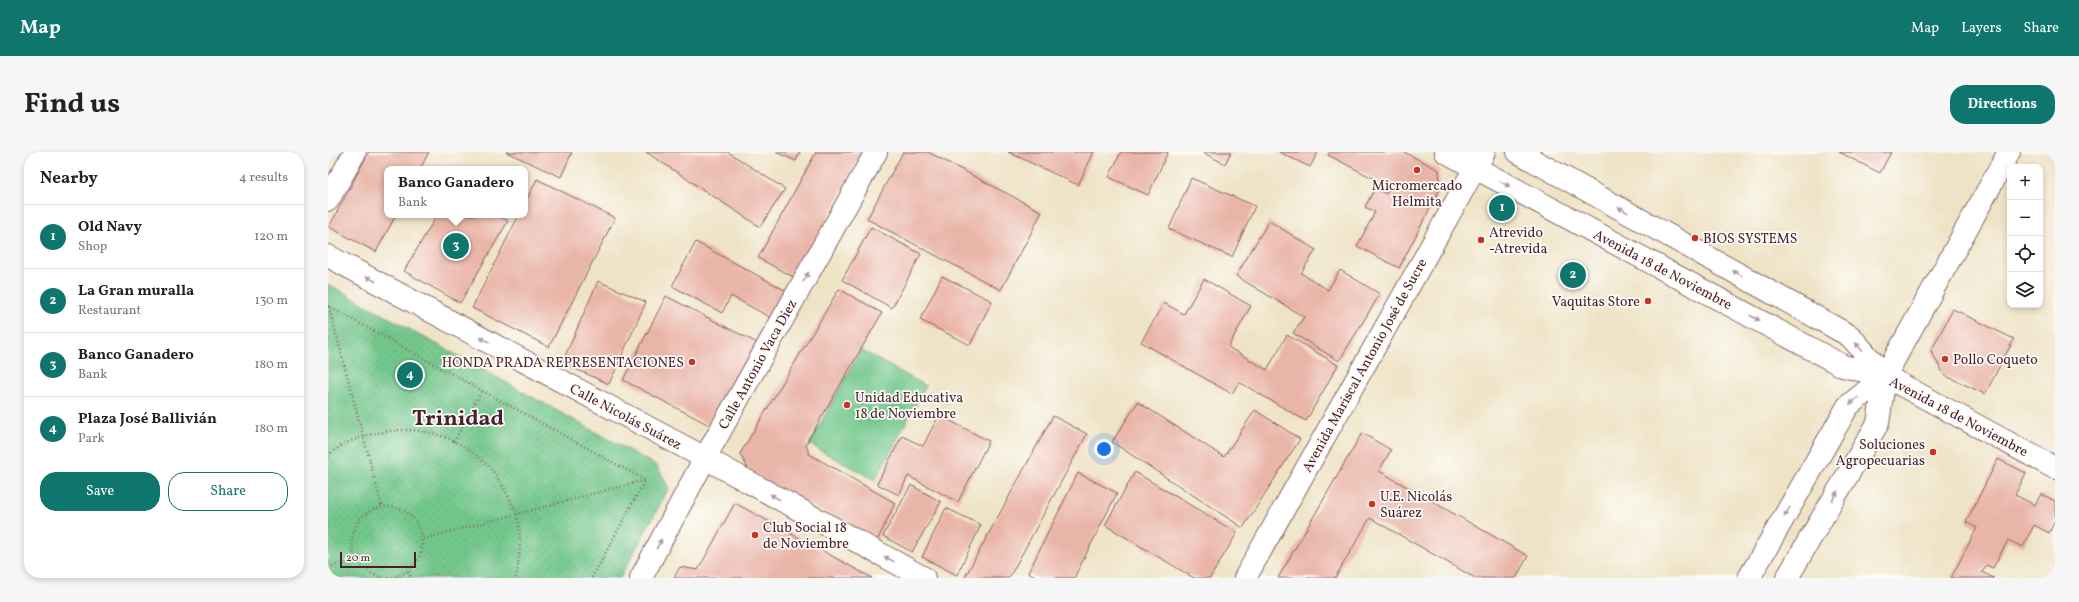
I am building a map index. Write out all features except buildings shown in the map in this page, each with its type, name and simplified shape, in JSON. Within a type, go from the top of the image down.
[{"type":"street","points":[[328,200],[355,152]]},
{"type":"street","name":"Calle Antonio Vaca Diez","points":[[640,578],[705,458],[876,152]]},
{"type":"street","name":"Avenida 18 de Noviembre","points":[[1446,152],[1479,160],[1843,366],[1885,376],[2055,468]]},
{"type":"street","name":"Avenida 18 de Noviembre","points":[[1518,152],[1850,336],[1885,376]]},
{"type":"street","points":[[1787,578],[1878,423],[1885,376],[2009,152]]},
{"type":"street","name":"Avenida Mariscal Antonio José de Sucre","points":[[1245,578],[1479,160]]},
{"type":"street","name":"Calle Nicolás Suárez","points":[[328,256],[705,458],[924,578]]},
{"type":"street","points":[[1749,578],[1848,406],[1885,376]]},
{"type":"path","points":[[328,306],[645,480]]},
{"type":"path","points":[[328,306],[382,507]]},
{"type":"path","points":[[454,442],[482,390]]},
{"type":"path","points":[[328,456],[332,452],[363,436],[401,428],[439,434],[473,452],[500,479],[516,514],[521,551],[516,578]]},
{"type":"path","points":[[423,539],[645,480]]},
{"type":"path","points":[[592,578],[645,480]]},
{"type":"path","points":[[383,578],[373,575],[363,569],[356,560],[352,550],[352,538],[355,527],[362,517],[371,510],[382,507],[394,507],[404,511],[414,518],[420,528],[423,539],[422,551],[417,562],[409,571],[397,577],[388,578]]},
{"type":"path","points":[[328,567],[356,560]]},
{"type":"path","points":[[409,571],[411,578]]},
{"type":"green space","points":[[328,284],[657,466],[669,488],[620,578],[328,578]]},
{"type":"green space","points":[[861,350],[926,386],[875,480],[809,444]]},
{"type":"place","name":"Micromercado Helmita","points":[[1417,170]]},
{"type":"place","name":"Old Navy","points":[[1502,208]]},
{"type":"place","name":"BIOS SYSTEMS","points":[[1695,238]]},
{"type":"place","name":"Atrevido -Atrevida","points":[[1481,240]]},
{"type":"place","name":"Banco Ganadero","points":[[456,246]]},
{"type":"place","name":"La Gran muralla","points":[[1573,275]]},
{"type":"place","name":"Vaquitas Store","points":[[1648,301]]},
{"type":"place","name":"Pollo Coqueto","points":[[1945,359]]},
{"type":"place","name":"HONDA PRADA REPRESENTACIONES","points":[[692,362]]},
{"type":"place","name":"Plaza José Ballivián","points":[[410,375]]},
{"type":"place","name":"Unidad Educativa 18 de Noviembre","points":[[847,405]]},
{"type":"place","name":"Soluciones Agropecuarias","points":[[1933,452]]},
{"type":"place","name":"U.E. Nicolás Suárez","points":[[1372,504]]},
{"type":"place","name":"Club Social 18 de Noviembre","points":[[755,535]]},
{"type":"district","name":"Trinidad","points":[[458,417]]}]
